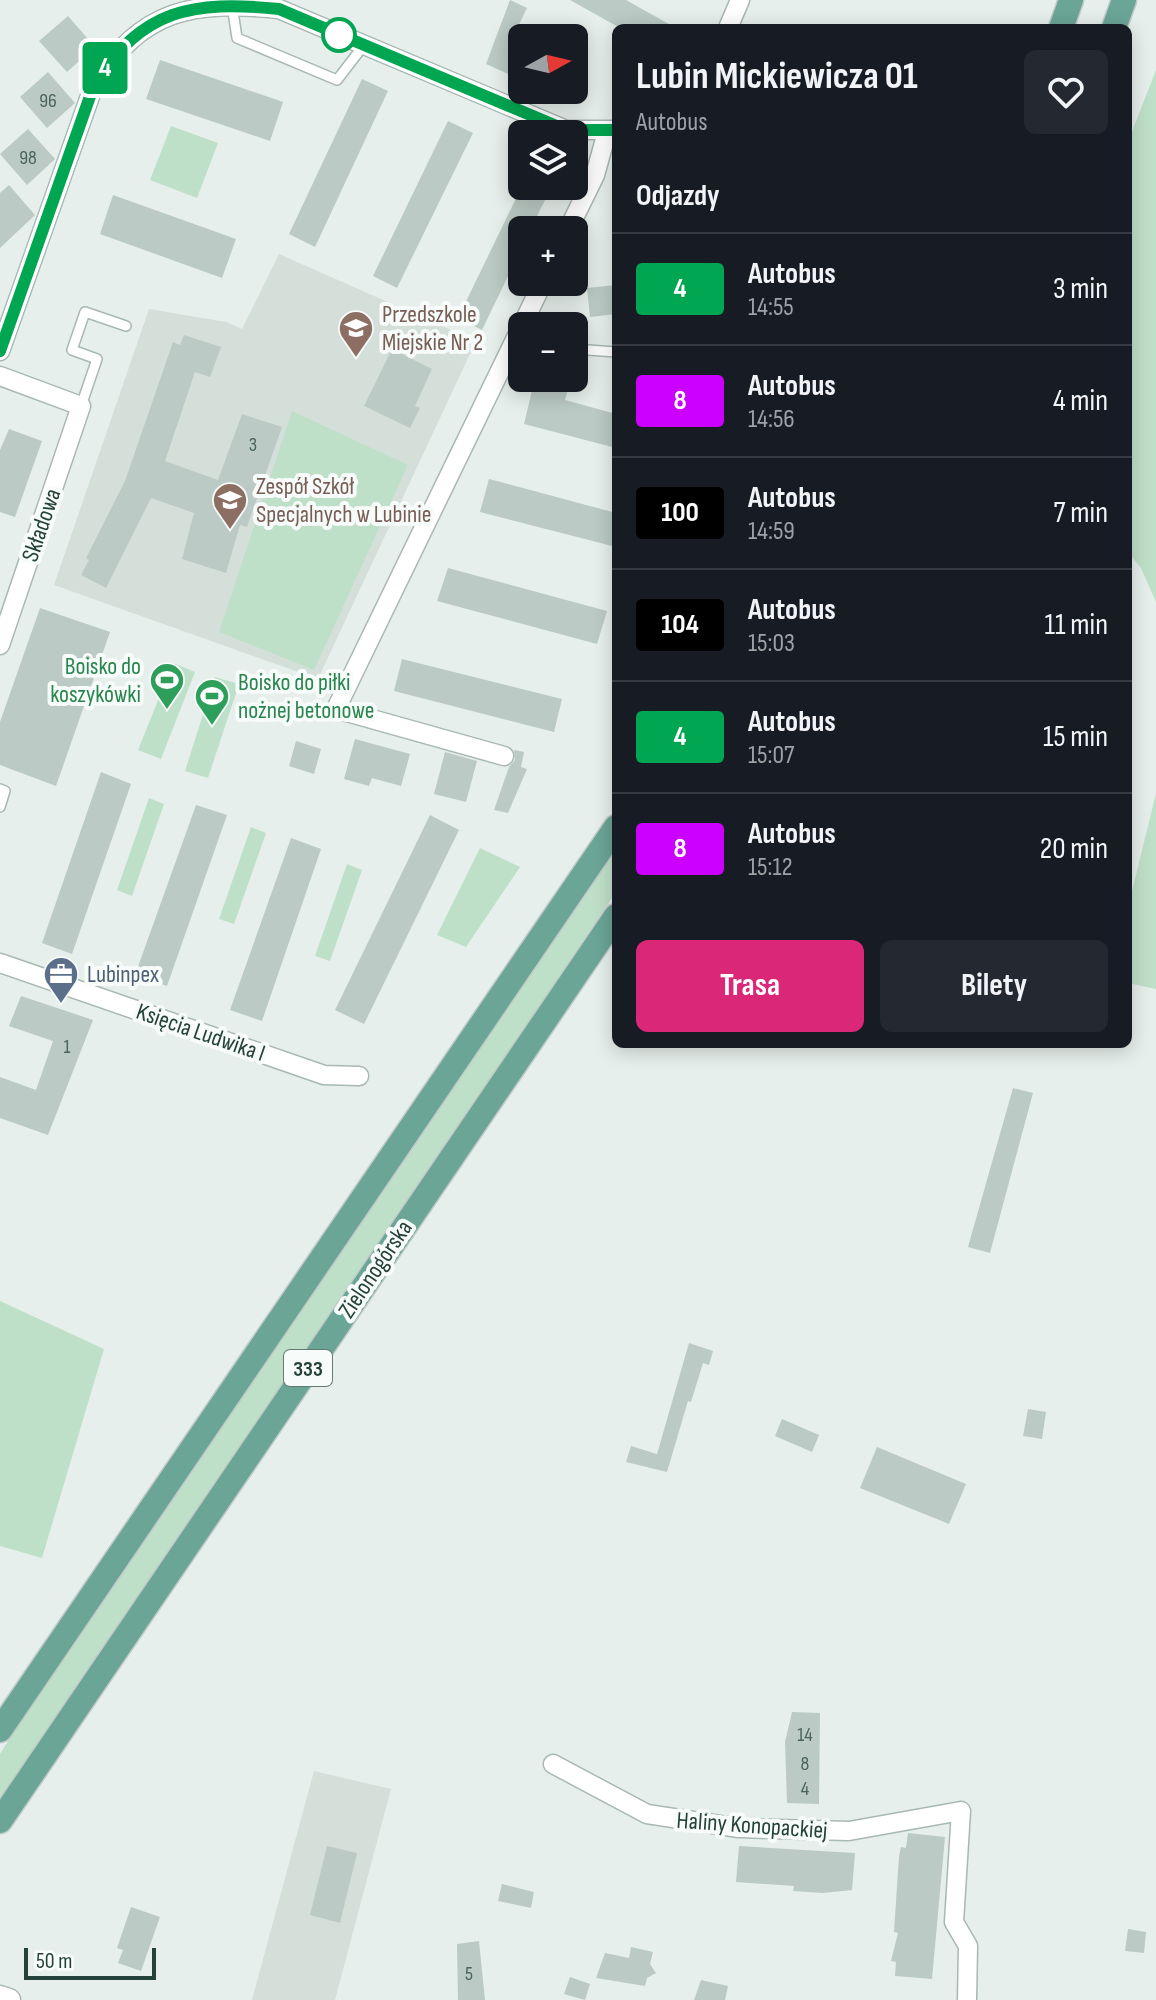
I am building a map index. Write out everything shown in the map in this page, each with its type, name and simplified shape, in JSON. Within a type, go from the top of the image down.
[{"type":"main road","points":[[1062,24],[1071,0]]},
{"type":"main road","points":[[1115,24],[1124,0]]},
{"type":"main road","name":"Zielonogórska","points":[[0,1730],[612,833]]},
{"type":"main road","name":"Zielonogórska","points":[[0,1821],[612,922]]},
{"type":"street","points":[[730,24],[740,0]]},
{"type":"street","points":[[0,351],[94,85],[117,49],[153,19],[193,3],[232,1],[279,9],[566,130],[612,131],[575,216]]},
{"type":"street","points":[[504,756],[336,709],[508,357]]},
{"type":"street","points":[[0,376],[81,406]]},
{"type":"street","name":"Składowa","points":[[0,645],[81,406]]},
{"type":"street","name":"Księcia Ludwika I","points":[[0,963],[324,1075],[359,1076]]},
{"type":"street","name":"Haliny Konopackiej","points":[[553,1764],[647,1814],[739,1828],[849,1831],[961,1811],[954,1922],[968,1946],[967,2000]]},
{"type":"street","points":[[0,1997],[9,2000]]},
{"type":"lane","points":[[232,1],[237,38],[337,80],[364,45]]},
{"type":"lane","points":[[81,406],[97,359],[72,350],[85,312],[126,326]]},
{"type":"lane","points":[[588,350],[612,352]]},
{"type":"lane","points":[[0,789],[5,791],[0,807]]},
{"type":"shaded area","name":"Zespół Szkół Specjalnych w Lubinie","points":[[279,254],[476,341],[318,679],[54,585],[149,309],[226,322],[242,329]]},
{"type":"shaded area","points":[[314,1771],[391,1789],[335,2000],[252,2000]]},
{"type":"green space","points":[[1156,70],[1156,602],[1141,568],[1132,557],[1132,132]]},
{"type":"green space","points":[[171,126],[218,143],[197,198],[150,180]]},
{"type":"green space","points":[[292,411],[408,465],[314,670],[219,632]]},
{"type":"green space","name":"Boisko do koszykówki","points":[[173,663],[195,672],[161,759],[138,750]]},
{"type":"green space","name":"Boisko do piłki nożnej betonowe","points":[[215,677],[239,684],[208,778],[185,771]]},
{"type":"green space","points":[[1156,793],[1156,989],[1132,984],[1132,892]]},
{"type":"green space","points":[[149,798],[164,804],[132,896],[117,890]]},
{"type":"green space","points":[[251,827],[266,833],[234,924],[219,919]]},
{"type":"green space","points":[[612,844],[612,898],[0,1802],[0,1754],[85,1618]]},
{"type":"green space","points":[[480,848],[520,867],[466,947],[437,935]]},
{"type":"green space","points":[[347,864],[362,870],[330,961],[315,956]]},
{"type":"green space","points":[[0,1301],[104,1349],[42,1558],[0,1546]]},
{"type":"building","points":[[510,0],[527,8],[519,24],[508,24],[508,74],[486,64]]},
{"type":"building","points":[[570,0],[626,0],[669,24],[613,24]]},
{"type":"building","points":[[68,16],[95,47],[67,72],[39,41]]},
{"type":"building","points":[[160,60],[283,102],[270,141],[146,99]]},
{"type":"building","points":[[48,72],[75,103],[47,128],[20,97]]},
{"type":"building","points":[[362,79],[388,91],[315,247],[289,234]]},
{"type":"building","points":[[448,121],[473,133],[397,288],[373,276]]},
{"type":"building","points":[[28,129],[55,159],[27,185],[0,154]]},
{"type":"building","points":[[9,185],[35,215],[0,248],[0,193]]},
{"type":"building","points":[[113,195],[236,239],[222,278],[100,234]]},
{"type":"building","points":[[515,200],[545,200],[537,216],[508,216],[508,276],[482,330],[458,318]]},
{"type":"building","points":[[612,285],[612,314],[590,317],[588,288]]},
{"type":"building","points":[[184,335],[221,347],[210,377],[195,372],[165,461],[218,480],[242,414],[282,427],[247,527],[240,525],[226,573],[182,559],[194,513],[151,498],[106,588],[81,575],[89,560],[86,558],[125,481],[173,342],[180,345]]},
{"type":"building","points":[[392,349],[432,369],[415,406],[420,408],[410,428],[364,406]]},
{"type":"building","points":[[532,392],[567,392],[565,400],[612,413],[612,447],[524,424]]},
{"type":"building","points":[[9,429],[42,441],[15,517],[0,512],[0,450]]},
{"type":"building","points":[[489,479],[612,512],[612,546],[480,512]]},
{"type":"building","points":[[448,568],[607,611],[597,644],[437,601]]},
{"type":"building","points":[[40,608],[110,632],[56,786],[0,765],[0,722]]},
{"type":"building","points":[[402,659],[562,699],[554,732],[394,691]]},
{"type":"building","points":[[355,739],[410,754],[401,786],[372,778],[369,786],[344,779]]},
{"type":"building","points":[[296,741],[321,749],[314,774],[289,766]]},
{"type":"building","points":[[514,750],[524,752],[521,767],[527,769],[508,813],[494,810],[509,767],[515,760]]},
{"type":"building","points":[[445,752],[477,761],[466,802],[434,794]]},
{"type":"building","points":[[101,772],[131,784],[72,954],[42,943]]},
{"type":"building","points":[[196,805],[227,815],[167,986],[135,975]]},
{"type":"building","points":[[430,815],[459,830],[364,1024],[335,1010]]},
{"type":"building","points":[[291,838],[321,849],[262,1021],[230,1010]]},
{"type":"building","points":[[21,996],[93,1020],[48,1135],[0,1118],[0,1077],[36,1090],[53,1041],[9,1026]]},
{"type":"building","points":[[1013,1088],[1033,1093],[990,1253],[968,1247]]},
{"type":"building","points":[[689,1343],[713,1351],[709,1365],[703,1363],[691,1402],[688,1401],[667,1472],[626,1462],[631,1446],[657,1454]]},
{"type":"building","points":[[1028,1409],[1046,1412],[1042,1439],[1023,1436]]},
{"type":"building","points":[[782,1419],[819,1435],[812,1452],[775,1436]]},
{"type":"building","points":[[877,1447],[966,1484],[949,1524],[860,1488]]},
{"type":"building","points":[[792,1712],[820,1713],[819,1804],[787,1803],[785,1742]]},
{"type":"building","points":[[908,1833],[945,1837],[932,1979],[895,1976],[896,1962],[891,1961],[898,1933],[894,1932],[899,1856],[901,1847],[906,1848]]},
{"type":"building","points":[[327,1846],[357,1853],[340,1923],[310,1915]]},
{"type":"building","points":[[739,1846],[855,1853],[852,1890],[823,1893],[793,1891],[794,1886],[736,1882]]},
{"type":"building","points":[[502,1884],[534,1892],[531,1908],[498,1901]]},
{"type":"building","points":[[131,1907],[160,1917],[141,1971],[118,1963],[123,1950],[117,1948]]},
{"type":"building","points":[[1128,1929],[1146,1932],[1144,1953],[1125,1951]]},
{"type":"building","points":[[479,1941],[485,2000],[458,2000],[457,1944]]},
{"type":"building","points":[[631,1947],[653,1952],[650,1964],[656,1973],[647,1978],[645,1986],[596,1978],[605,1953],[629,1958]]},
{"type":"building","points":[[570,1977],[590,1984],[585,2000],[564,1994]]},
{"type":"building","points":[[701,1980],[728,1986],[725,2000],[694,2000]]},
{"type":"bus line","name":"4","points":[[0,351],[94,85],[117,49],[153,19],[193,3],[232,1],[279,9],[566,130],[612,131]]},
{"type":"place","name":"Przedszkole Miejskie Nr 2","points":[[356,359]]},
{"type":"place","name":"Zespół Szkół Specjalnych w Lubinie","points":[[230,531]]},
{"type":"place","name":"Boisko do koszykówki","points":[[167,711]]},
{"type":"place","name":"Boisko do piłki nożnej betonowe","points":[[212,727]]},
{"type":"place","name":"Lubinpex","points":[[61,1005]]}]
